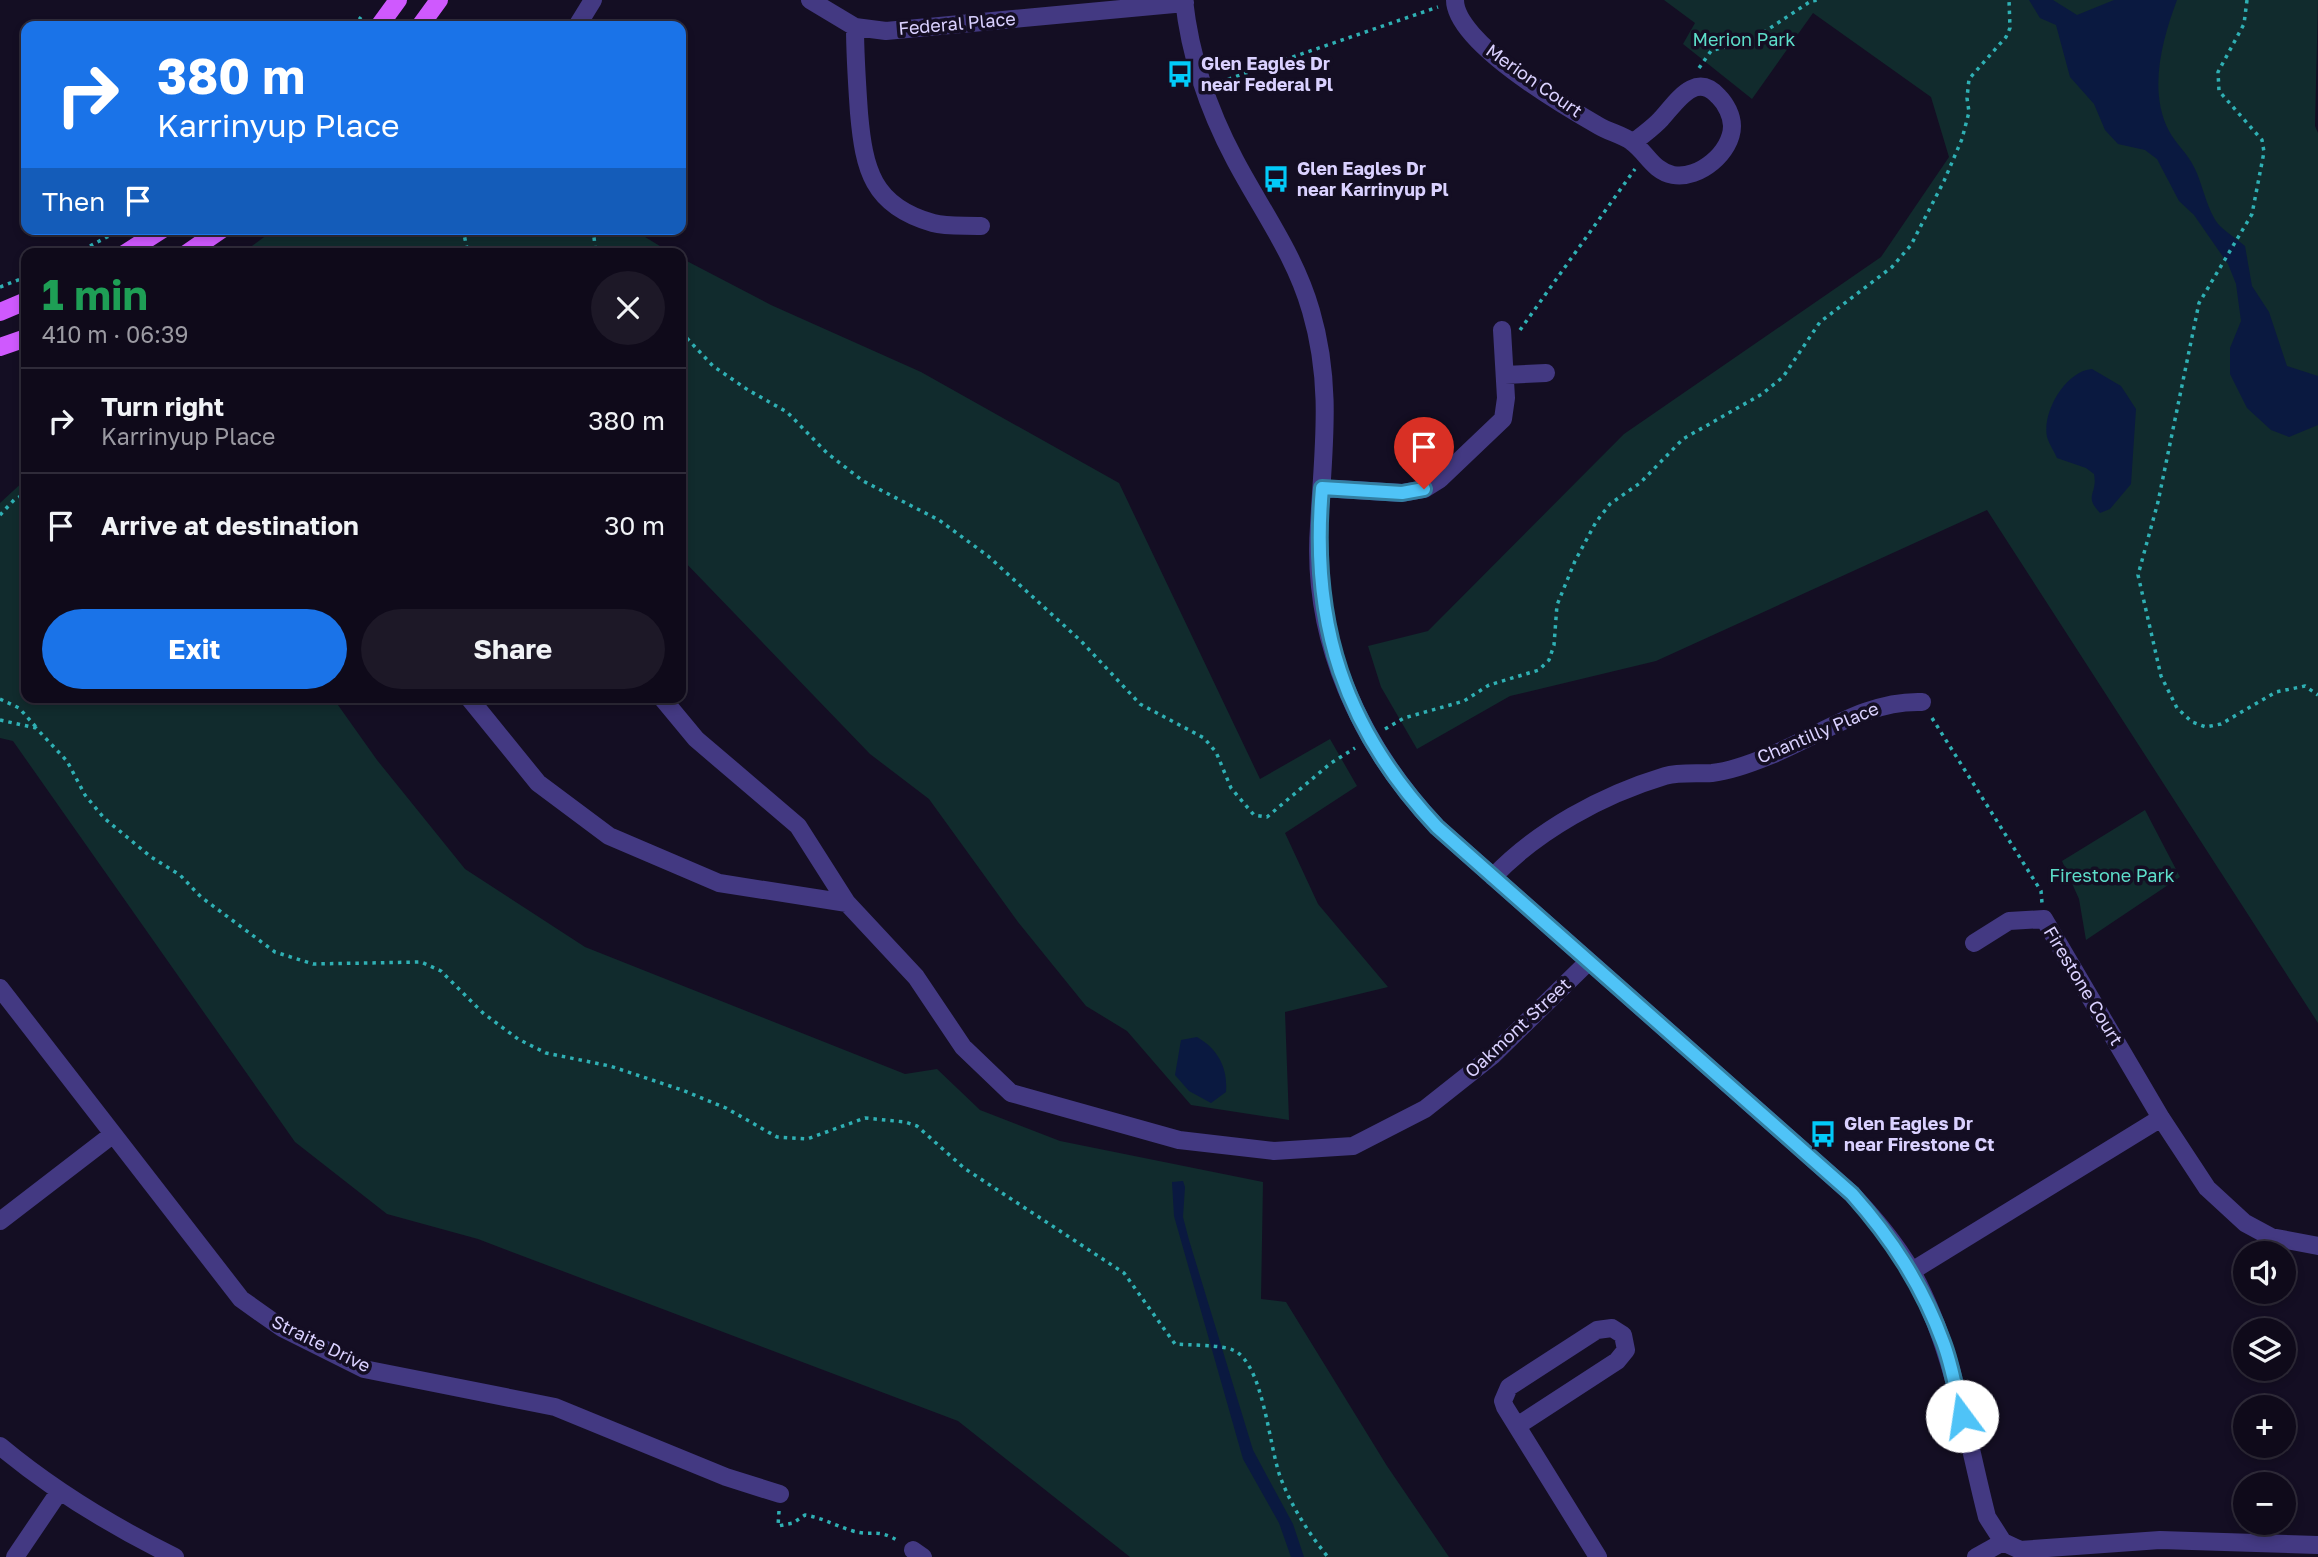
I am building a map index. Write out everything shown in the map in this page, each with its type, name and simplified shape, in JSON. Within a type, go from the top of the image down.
[{"type":"main road","points":[[383,21],[398,0]]},
{"type":"main road","points":[[424,21],[439,0]]},
{"type":"main road","points":[[133,248],[154,235]]},
{"type":"main road","points":[[195,248],[214,235]]},
{"type":"main road","points":[[0,312],[21,303]]},
{"type":"main road","points":[[0,347],[21,340]]},
{"type":"street","points":[[580,21],[593,0]]},
{"type":"street","name":"Federal Place","points":[[810,0],[855,27],[886,30],[1184,2]]},
{"type":"street","points":[[1184,2],[1192,47],[1217,125],[1284,242],[1312,312],[1326,391],[1318,528],[1322,603],[1329,637],[1348,696],[1374,747],[1410,798],[1493,877],[1852,1194],[1892,1242],[1912,1271],[1944,1343],[1987,1517],[2003,1542],[2020,1550],[2160,1540],[2318,1545]]},
{"type":"street","name":"Merion Court","points":[[1455,2],[1464,24],[1485,50],[1600,127],[1638,149],[1651,165],[1673,175],[1695,172],[1716,160],[1729,138],[1732,126],[1730,113],[1719,96],[1709,89],[1695,88]]},
{"type":"street","points":[[855,27],[855,62],[863,155],[874,184],[897,206],[912,215],[935,223],[981,226]]},
{"type":"street","points":[[1638,149],[1681,93],[1695,88]]},
{"type":"street","points":[[1322,488],[1402,493],[1432,485],[1503,419],[1507,398],[1502,330]]},
{"type":"street","points":[[1505,375],[1546,373]]},
{"type":"street","name":"Chantilly Place","points":[[1493,877],[1526,845],[1603,800],[1667,775],[1717,772],[1768,757],[1870,709],[1897,701],[1922,702]]},
{"type":"street","points":[[472,703],[538,783],[609,836],[719,883],[846,903]]},
{"type":"street","name":"Oakmont Street","points":[[666,703],[696,739],[799,826],[846,903],[916,977],[963,1047],[1011,1093],[1179,1140],[1273,1151],[1353,1146],[1425,1109],[1445,1094],[1492,1056],[1588,962]]},
{"type":"street","name":"Firestone Court","points":[[1974,943],[2009,921],[2044,919],[2161,1118],[2207,1188],[2224,1207],[2271,1237],[2318,1246]]},
{"type":"street","name":"Straite Drive","points":[[0,988],[242,1299],[282,1328],[364,1369],[555,1407],[726,1476],[780,1494]]},
{"type":"street","points":[[1912,1271],[2161,1118]]},
{"type":"street","points":[[0,1222],[112,1135]]},
{"type":"street","points":[[1517,1426],[1617,1361],[1626,1350],[1623,1335],[1612,1328],[1597,1331],[1509,1387],[1503,1401],[1517,1426],[1598,1557]]},
{"type":"street","points":[[0,1446],[59,1493],[117,1529],[175,1557]]},
{"type":"street","points":[[15,1557],[59,1493]]},
{"type":"street","points":[[1976,1557],[2003,1542]]},
{"type":"path","points":[[1695,88],[1695,73],[1711,51],[1755,38],[1811,1],[1818,0]]},
{"type":"path","points":[[2247,0],[2244,24],[2218,72],[2219,91],[2262,140],[2262,166],[2252,214],[2199,303],[2158,502],[2137,575],[2161,676],[2177,708],[2192,722],[2206,727],[2221,724],[2258,701],[2292,687],[2305,686],[2318,695]]},
{"type":"path","points":[[1218,83],[1455,2]]},
{"type":"path","points":[[1502,330],[1522,330],[1638,149]]},
{"type":"path","points":[[86,248],[111,235]]},
{"type":"path","points":[[0,287],[21,279]]},
{"type":"path","points":[[0,515],[21,496]]},
{"type":"path","points":[[0,699],[19,708],[67,761],[89,801],[104,818],[151,857],[180,875],[201,897],[275,952],[296,961],[313,964],[421,962],[441,971],[483,1013],[518,1039],[546,1054],[610,1066],[682,1090],[726,1108],[777,1137],[807,1139],[865,1118],[905,1122],[924,1129],[964,1168],[1124,1273],[1175,1344],[1233,1350],[1245,1360],[1262,1398],[1281,1478],[1303,1522],[1328,1557]]},
{"type":"path","points":[[1922,702],[2041,891],[2044,919]]},
{"type":"path","points":[[0,720],[36,728]]},
{"type":"path","points":[[780,1494],[778,1526],[793,1523],[805,1515],[825,1518],[856,1532],[883,1531],[918,1554]]},
{"type":"green space","name":"Merion Park","points":[[1664,0],[2318,0],[2315,126],[2318,133],[2318,1023],[1987,510],[1656,661],[1510,696],[1417,749],[1381,687],[1368,646],[1428,631],[1624,434],[1881,257],[1949,157],[1931,97],[1813,13],[1752,99],[1683,44],[1695,23]]},
{"type":"green space","points":[[267,235],[642,235],[663,248],[249,248]]},
{"type":"green space","points":[[686,261],[771,305],[921,372],[1119,483],[1260,779],[1330,739],[1357,786],[1285,833],[1318,904],[1388,987],[1285,1012],[1289,1120],[1191,1105],[1127,1031],[1086,1006],[1018,922],[929,799],[870,754],[686,563]]},
{"type":"green space","points":[[21,484],[21,703],[337,703],[377,760],[465,869],[585,947],[905,1074],[937,1069],[980,1110],[1060,1141],[1263,1182],[1261,1299],[1286,1302],[1387,1466],[1449,1557],[1130,1557],[958,1421],[478,1239],[387,1214],[295,1142],[13,741],[0,738],[0,503]]},
{"type":"green space","name":"Firestone Park","points":[[2145,810],[2180,877],[2086,940],[2079,899],[2062,861]]},
{"type":"water","points":[[2029,0],[2053,0],[2077,15],[2114,0],[2177,0],[2166,32],[2159,66],[2159,99],[2163,116],[2172,136],[2194,167],[2216,220],[2245,246],[2252,286],[2269,312],[2287,366],[2318,376],[2318,425],[2289,437],[2271,430],[2247,408],[2230,374],[2230,348],[2241,321],[2236,284],[2228,264],[2194,215],[2179,201],[2157,159],[2145,150],[2118,144],[2105,130],[2094,104],[2070,77],[2056,25],[2040,18]]},
{"type":"water","points":[[2092,369],[2121,386],[2136,409],[2131,484],[2110,509],[2100,513],[2092,502],[2094,474],[2086,468],[2057,458],[2047,437],[2046,427],[2052,405],[2065,385],[2082,371]]},
{"type":"water","points":[[1197,1037],[1216,1053],[1225,1075],[1226,1092],[1211,1103],[1189,1091],[1175,1075],[1181,1040]]},
{"type":"water","points":[[1183,1181],[1183,1217],[1253,1450],[1293,1524],[1304,1557],[1291,1557],[1279,1523],[1243,1459],[1174,1216],[1172,1182]]},
{"type":"place","name":"Glen Eagles Dr near Federal Pl","points":[[1180,74]]},
{"type":"place","name":"Glen Eagles Dr near Karrinyup Pl","points":[[1276,179]]},
{"type":"place","name":"Glen Eagles Dr near Firestone Ct","points":[[1823,1134]]},
{"type":"route","points":[[1424,489],[1402,493],[1322,488],[1318,528],[1322,603],[1329,637],[1348,696],[1374,747],[1410,798],[1437,827],[1852,1194],[1875,1219],[1912,1271],[1944,1343],[1962,1416]]}]
